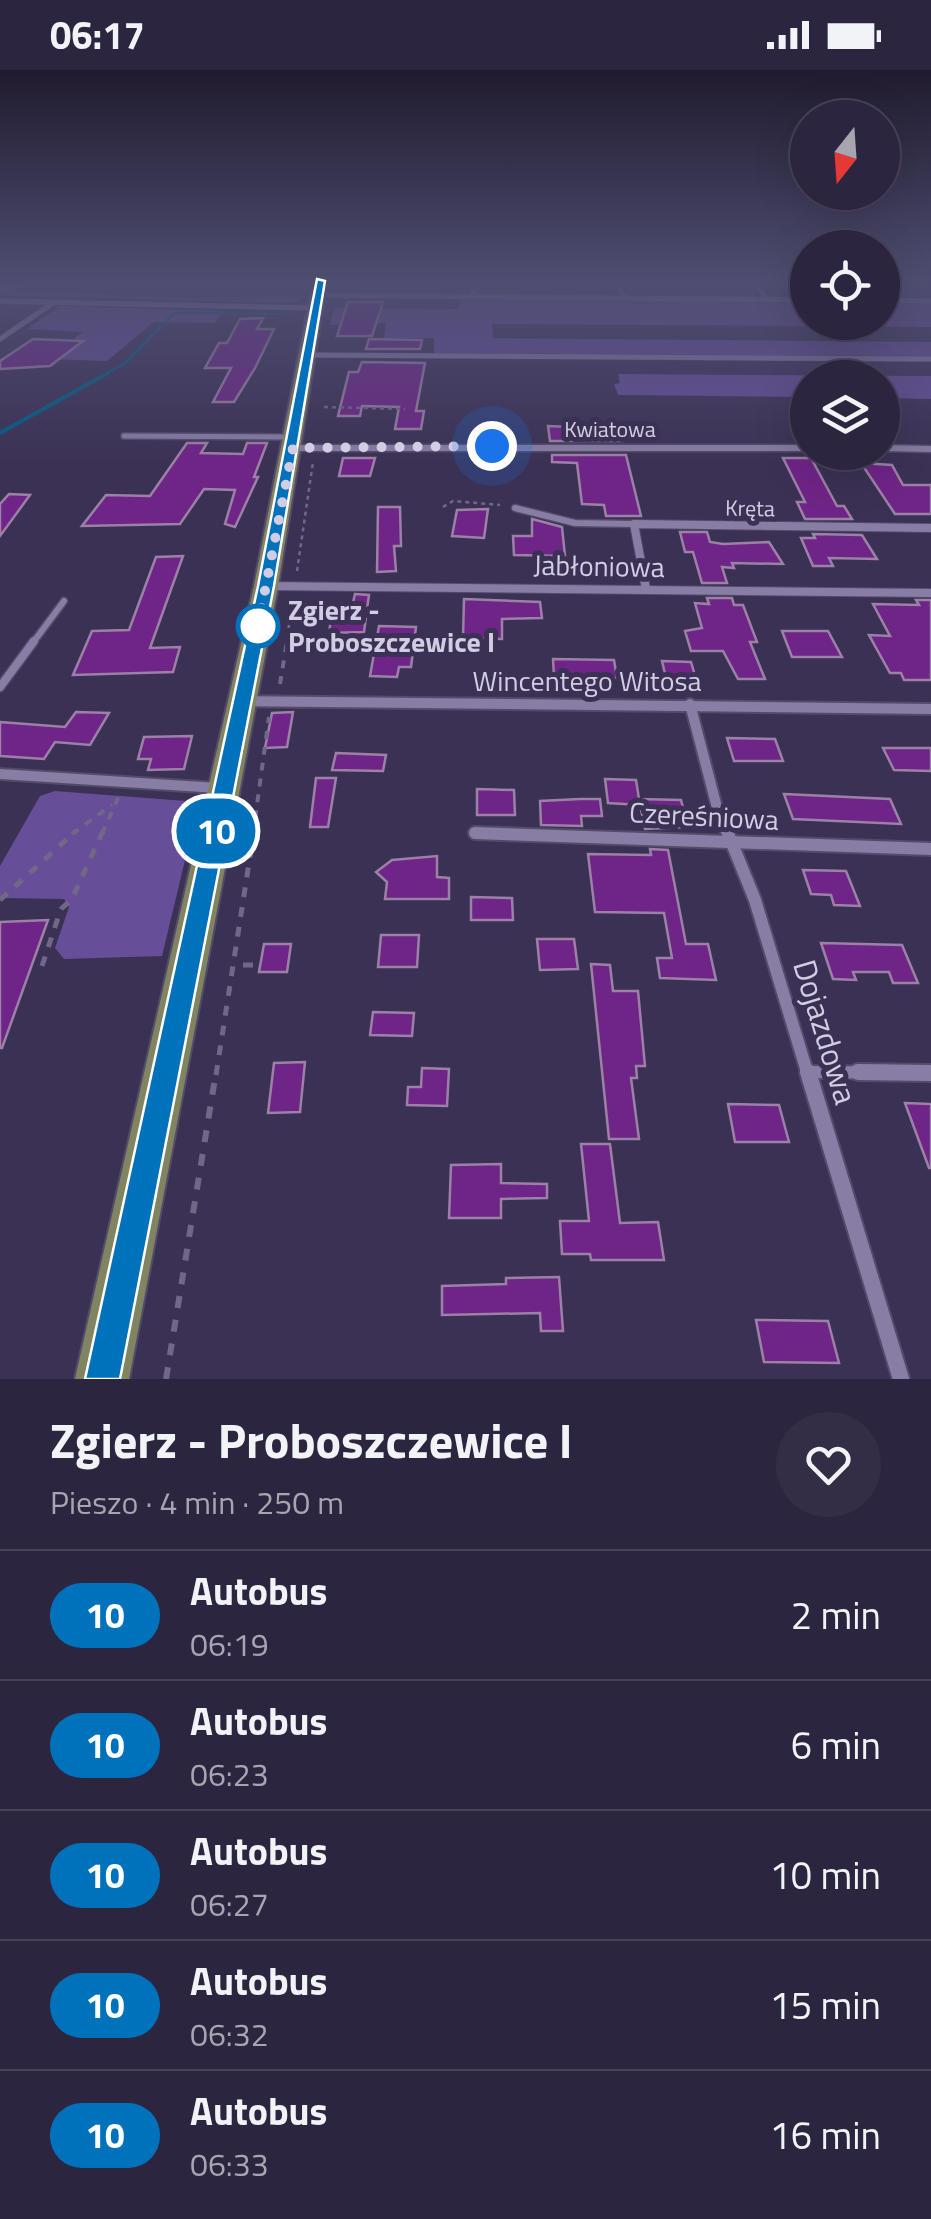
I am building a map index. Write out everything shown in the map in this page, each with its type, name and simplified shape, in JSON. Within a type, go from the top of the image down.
[{"type":"main road","points":[[102,1379],[224,788],[257,701],[266,586],[301,444],[310,342]]},
{"type":"street","points":[[308,355],[931,359]]},
{"type":"street","name":"Kwiatowa","points":[[301,444],[790,448]]},
{"type":"street","points":[[900,448],[931,449]]},
{"type":"street","points":[[634,524],[646,589]]},
{"type":"street","name":"Kręta","points":[[634,524],[931,528]]},
{"type":"street","name":"Jabłoniowa","points":[[266,586],[931,593]]},
{"type":"street","name":"Wincentego Witosa","points":[[257,701],[931,709]]},
{"type":"street","name":"Dojazdowa","points":[[690,704],[720,819],[735,844],[902,1379]]},
{"type":"street","points":[[0,774],[224,788]]},
{"type":"street","name":"Czereśniowa","points":[[475,833],[931,849]]},
{"type":"street","points":[[809,1072],[931,1073]]},
{"type":"lane","points":[[124,436],[301,444]]},
{"type":"lane","points":[[515,508],[575,523],[634,524]]},
{"type":"lane","points":[[0,686],[64,601]]},
{"type":"path","points":[[324,407],[405,409]]},
{"type":"path","points":[[166,1379],[245,896],[257,701],[281,680],[301,444]]},
{"type":"path","points":[[444,507],[453,501],[515,508]]},
{"type":"path","points":[[42,966],[61,910],[72,899],[126,782]]},
{"type":"path","points":[[0,900],[60,842],[116,803]]},
{"type":"path","points":[[243,966],[260,965]]},
{"type":"shaded area","points":[[69,342],[130,342],[107,361],[46,359]]},
{"type":"shaded area","points":[[434,342],[931,342],[931,357],[434,353]]},
{"type":"shaded area","points":[[618,374],[790,375],[790,397],[618,395],[614,384],[620,383]]},
{"type":"shaded area","points":[[900,376],[931,376],[931,399],[900,398]]},
{"type":"shaded area","points":[[55,791],[199,802],[162,956],[64,959],[55,948],[69,907],[64,899],[0,898],[0,866],[40,796]]},
{"type":"building","points":[[28,342],[82,342],[50,366],[0,369],[0,361]]},
{"type":"building","points":[[268,342],[234,402],[213,402],[231,368],[205,368],[219,343]]},
{"type":"building","points":[[368,342],[422,342],[420,349],[366,349]]},
{"type":"building","points":[[362,362],[425,363],[416,411],[424,411],[421,429],[395,429],[399,407],[362,406],[360,416],[338,416],[349,372],[358,372]]},
{"type":"building","points":[[548,426],[619,429],[622,441],[550,441]]},
{"type":"building","points":[[187,443],[207,443],[201,453],[243,454],[247,443],[267,443],[254,477],[258,477],[235,527],[225,524],[235,490],[204,489],[180,524],[82,526],[106,495],[150,496]]},
{"type":"building","points":[[552,455],[626,455],[641,516],[606,516],[604,505],[582,504],[577,463],[552,462]]},
{"type":"building","points":[[343,458],[375,458],[370,476],[339,476]]},
{"type":"building","points":[[783,458],[790,458],[790,470],[818,470],[837,506],[844,506],[852,519],[805,519],[797,502],[805,502]]},
{"type":"building","points":[[866,470],[895,470],[903,485],[931,485],[931,514],[895,514]]},
{"type":"building","points":[[9,494],[30,495],[0,536],[0,504]]},
{"type":"building","points":[[378,507],[400,507],[401,546],[394,546],[396,571],[377,572]]},
{"type":"building","points":[[488,509],[484,538],[452,536],[457,510]]},
{"type":"building","points":[[532,519],[562,527],[565,556],[514,555],[513,536],[532,536]]},
{"type":"building","points":[[680,532],[707,532],[710,542],[723,544],[769,542],[783,564],[732,563],[734,568],[722,567],[727,583],[702,583],[693,552],[685,552]]},
{"type":"building","points":[[813,534],[862,535],[877,559],[829,558],[833,566],[813,566],[801,538],[815,538]]},
{"type":"building","points":[[183,556],[150,648],[180,647],[173,672],[73,675],[92,631],[129,630],[156,557]]},
{"type":"building","points":[[355,594],[369,595],[364,632],[329,633],[333,604],[352,607]]},
{"type":"building","points":[[707,598],[732,598],[734,605],[743,605],[757,642],[750,642],[765,679],[738,679],[723,651],[691,651],[685,631],[702,628],[695,603],[709,604]]},
{"type":"building","points":[[464,599],[540,602],[542,618],[502,619],[502,639],[463,638]]},
{"type":"building","points":[[916,600],[931,600],[931,680],[904,680],[901,673],[890,673],[869,635],[890,636],[873,604],[919,605]]},
{"type":"building","points":[[379,626],[416,627],[411,667],[399,667],[397,677],[370,676]]},
{"type":"building","points":[[782,631],[828,631],[842,657],[792,657]]},
{"type":"building","points":[[553,659],[614,660],[617,678],[554,677]]},
{"type":"building","points":[[662,661],[691,662],[696,679],[666,678]]},
{"type":"building","points":[[76,712],[109,713],[90,745],[55,742],[44,759],[0,756],[0,722],[65,727]]},
{"type":"building","points":[[293,712],[287,747],[265,748],[272,713]]},
{"type":"building","points":[[192,736],[184,769],[148,770],[151,759],[138,759],[144,737]]},
{"type":"building","points":[[727,738],[775,739],[783,761],[734,761]]},
{"type":"building","points":[[883,748],[931,748],[931,771],[894,770]]},
{"type":"building","points":[[336,753],[386,755],[383,771],[332,770]]},
{"type":"building","points":[[316,778],[336,778],[328,827],[310,827]]},
{"type":"building","points":[[605,779],[636,780],[639,799],[681,800],[688,827],[645,829],[640,805],[608,803]]},
{"type":"building","points":[[477,789],[514,790],[515,815],[477,815]]},
{"type":"building","points":[[784,794],[890,799],[901,824],[793,819]]},
{"type":"building","points":[[600,799],[602,816],[581,816],[582,826],[541,825],[540,801]]},
{"type":"building","points":[[650,849],[668,850],[686,944],[708,944],[716,980],[660,978],[657,958],[672,958],[664,913],[595,912],[588,854],[651,855]]},
{"type":"building","points":[[437,856],[437,877],[449,878],[449,899],[385,899],[387,882],[376,872],[392,860]]},
{"type":"building","points":[[803,870],[846,871],[860,906],[834,905],[831,895],[811,894]]},
{"type":"building","points":[[471,897],[512,898],[513,920],[471,920]]},
{"type":"building","points":[[48,920],[2,1048],[0,1048],[0,922]]},
{"type":"building","points":[[381,935],[419,935],[417,967],[378,967]]},
{"type":"building","points":[[537,939],[574,939],[578,969],[540,970]]},
{"type":"building","points":[[821,943],[902,945],[918,983],[893,983],[889,972],[853,972],[856,980],[833,979]]},
{"type":"building","points":[[264,944],[291,944],[287,972],[259,972]]},
{"type":"building","points":[[591,964],[610,965],[613,991],[638,991],[645,1066],[636,1066],[637,1078],[631,1078],[639,1139],[609,1139]]},
{"type":"building","points":[[373,1012],[414,1013],[412,1036],[370,1035]]},
{"type":"building","points":[[305,1062],[300,1112],[268,1113],[274,1063]]},
{"type":"building","points":[[422,1068],[449,1069],[447,1106],[407,1105],[408,1087],[421,1087]]},
{"type":"building","points":[[905,1103],[931,1104],[931,1168],[929,1168]]},
{"type":"building","points":[[728,1104],[779,1105],[789,1142],[735,1142]]},
{"type":"building","points":[[581,1144],[610,1144],[620,1223],[658,1222],[664,1260],[591,1260],[590,1254],[562,1254],[560,1221],[589,1221]]},
{"type":"building","points":[[501,1164],[501,1183],[547,1184],[547,1198],[501,1199],[501,1218],[449,1218],[451,1165]]},
{"type":"building","points":[[559,1277],[563,1331],[541,1331],[540,1313],[442,1315],[442,1286],[506,1284],[506,1278]]},
{"type":"building","points":[[756,1320],[828,1321],[839,1363],[764,1362]]},
{"type":"waterway","points":[[103,375],[124,364],[145,342]]},
{"type":"waterway","points":[[0,433],[108,373]]},
{"type":"bus line","name":"10","points":[[102,1379],[266,586],[310,342]]},
{"type":"place","name":"Zgierz - Proboszczewice I","points":[[258,626]]},
{"type":"route","points":[[258,626],[293,448],[492,446]]}]
